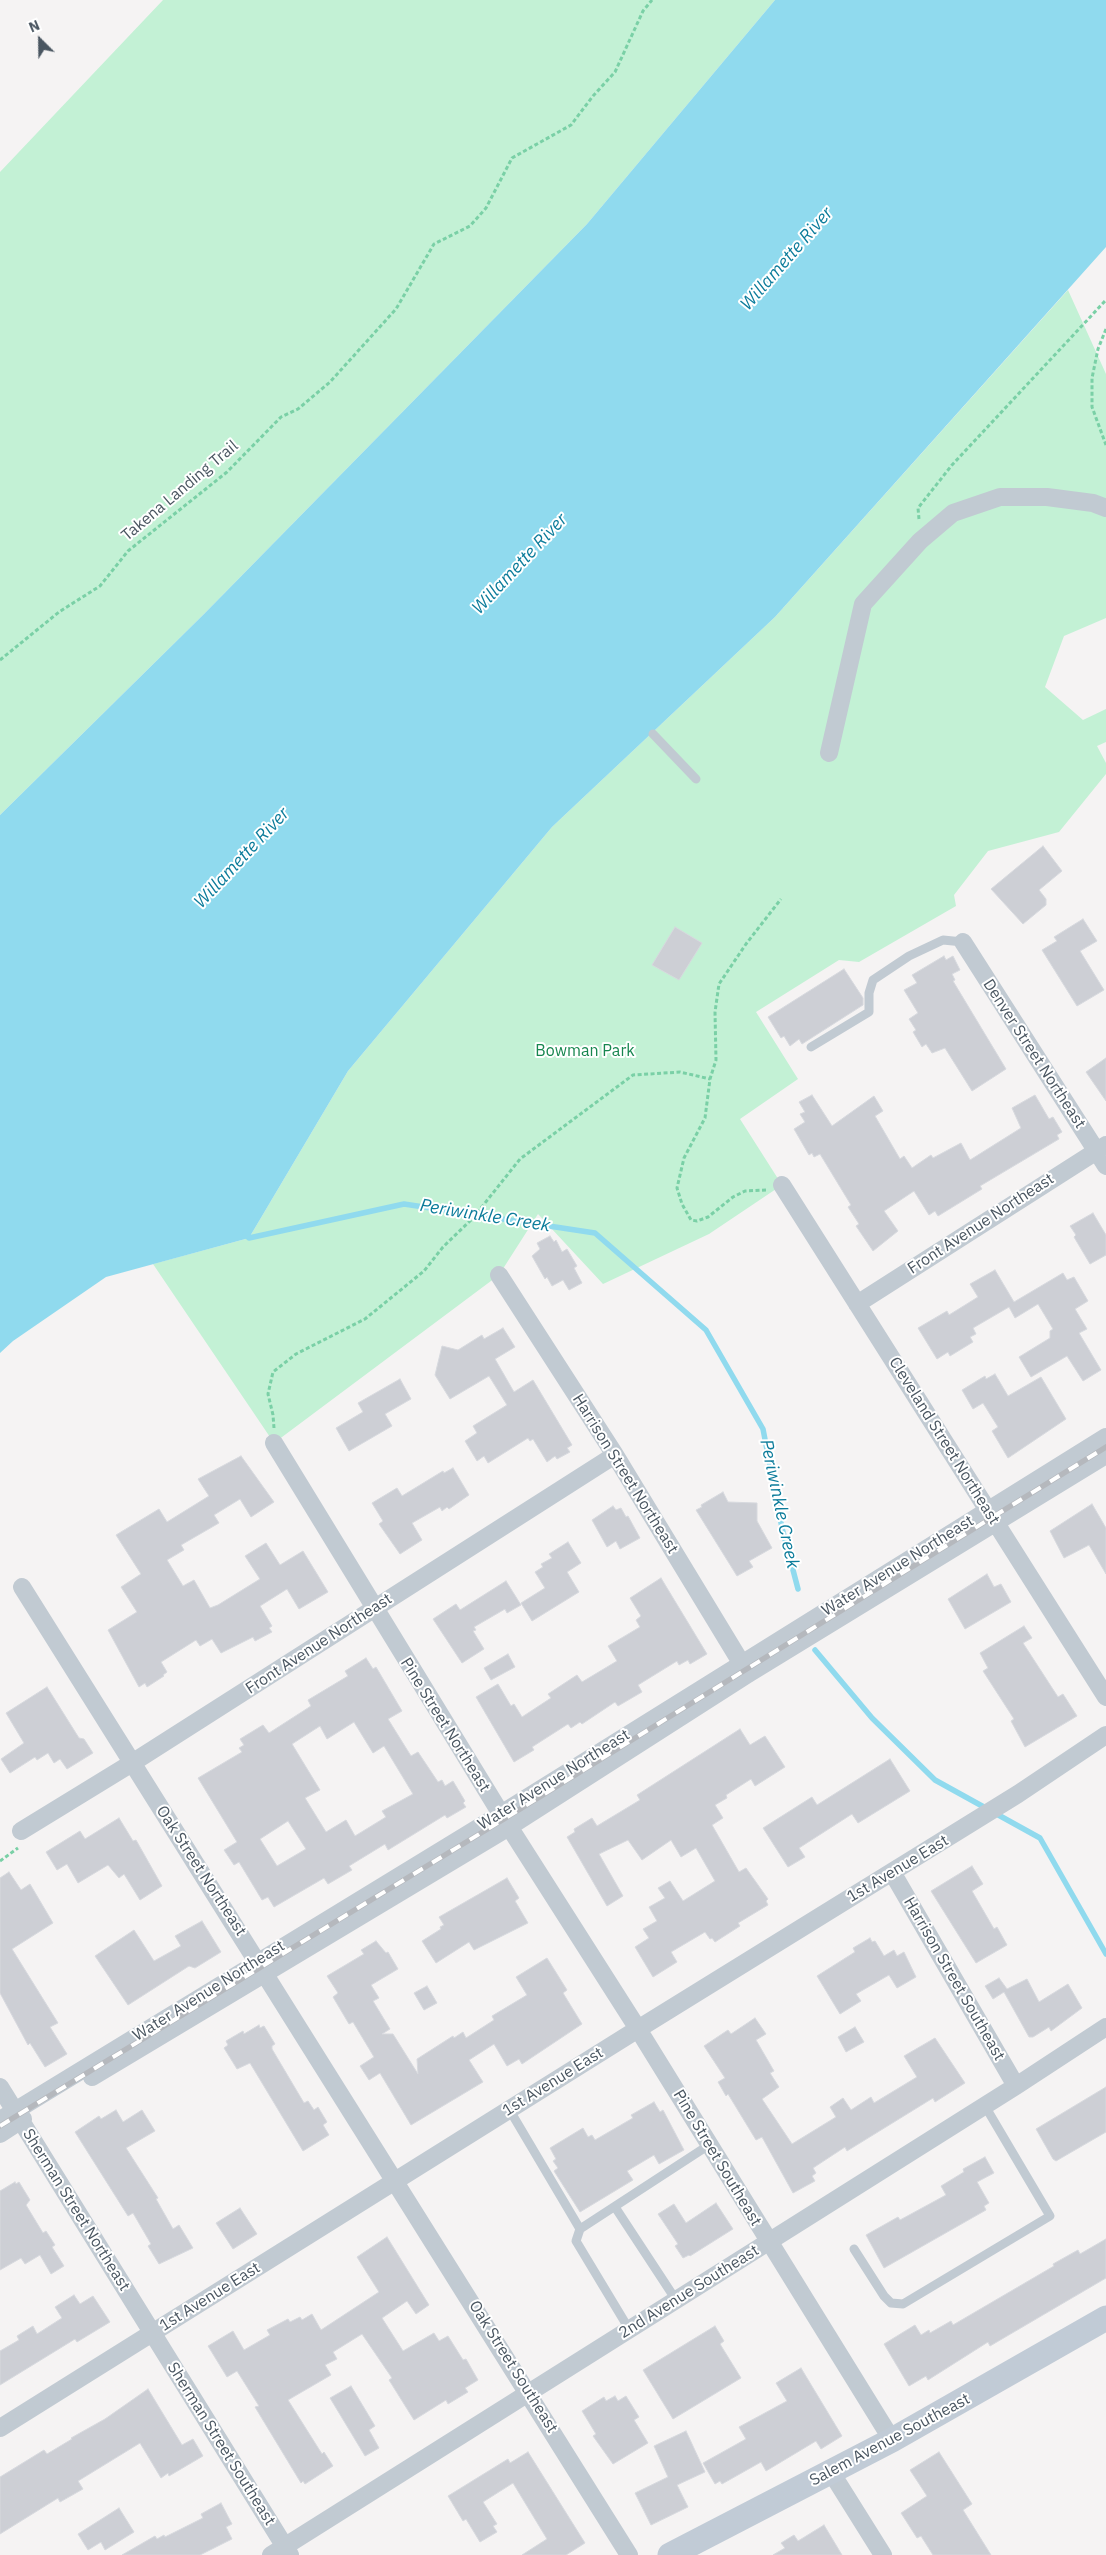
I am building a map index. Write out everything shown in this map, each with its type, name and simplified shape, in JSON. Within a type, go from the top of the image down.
[{"type":"main road","name":"Salem Avenue Southeast","points":[[670,2555],[892,2440],[1106,2318]]},
{"type":"street","points":[[829,753],[863,604],[928,535],[953,513],[1000,497],[1046,497],[1093,503],[1106,508]]},
{"type":"street","name":"Denver Street Northeast","points":[[963,942],[1101,1148],[1106,1166]]},
{"type":"street","name":"Front Avenue Northeast","points":[[857,1304],[1101,1148]]},
{"type":"street","name":"Cleveland Street Northeast","points":[[782,1185],[1106,1697]]},
{"type":"street","name":"Harrison Street Northeast","points":[[499,1274],[615,1455],[745,1669]]},
{"type":"street","name":"Water Avenue Northeast","points":[[992,1517],[1106,1437]]},
{"type":"street","name":"Pine Street Northeast","points":[[274,1443],[505,1820],[638,2029]]},
{"type":"street","name":"Front Avenue Northeast","points":[[21,1831],[132,1764],[615,1455]]},
{"type":"street","name":"Water Avenue Northeast","points":[[0,2134],[12,2117],[505,1820],[992,1517],[1106,1455]]},
{"type":"street","name":"Oak Street Northeast","points":[[22,1587],[396,2180]]},
{"type":"street","name":"1st Avenue East","points":[[0,2428],[509,2109],[939,1844],[1106,1735]]},
{"type":"street","name":"Harrison Street Southeast","points":[[892,1872],[1016,2086]]},
{"type":"street","name":"2nd Avenue Southeast","points":[[282,2552],[528,2392],[985,2106],[1106,2027]]},
{"type":"street","name":"Pine Street Southeast","points":[[638,2029],[892,2440]]},
{"type":"street","name":"Sherman Street Northeast","points":[[0,2087],[12,2117],[152,2333]]},
{"type":"street","name":"Oak Street Southeast","points":[[396,2180],[629,2555]]},
{"type":"street","name":"Sherman Street Southeast","points":[[152,2333],[282,2552]]},
{"type":"street","points":[[831,2472],[883,2555]]},
{"type":"lane","points":[[653,734],[696,779]]},
{"type":"lane","points":[[811,1047],[869,1012],[869,993],[872,980],[910,956],[943,940],[963,942]]},
{"type":"lane","points":[[854,2249],[891,2303],[903,2304],[1050,2216],[985,2106]]},
{"type":"lane","points":[[509,2109],[580,2229]]},
{"type":"lane","points":[[629,2329],[576,2241],[580,2229],[709,2145]]},
{"type":"lane","points":[[615,2207],[676,2300]]},
{"type":"path","name":"Takena Landing Trail","points":[[0,660],[59,612],[100,586],[128,551],[227,472],[281,417],[298,409],[330,382],[396,309],[434,244],[470,226],[486,208],[503,172],[512,158],[571,125],[593,96],[615,72],[643,11],[652,0]]},
{"type":"path","points":[[928,535],[919,521],[918,508],[952,465],[1106,300]]},
{"type":"path","points":[[1106,329],[1098,349],[1092,378],[1092,407],[1106,445]]},
{"type":"path","points":[[782,899],[746,944],[720,984],[715,1012],[716,1060],[710,1079],[705,1118],[684,1158],[677,1188],[682,1204],[691,1220],[697,1221],[708,1217],[733,1197],[745,1191],[768,1190],[782,1185]]},
{"type":"path","points":[[274,1443],[273,1415],[268,1394],[273,1372],[296,1354],[364,1319],[424,1271],[443,1247],[473,1218],[520,1158],[633,1075],[680,1072],[710,1079]]},
{"type":"green space","points":[[163,0],[775,0],[587,224],[204,614],[0,815],[0,172]]},
{"type":"green space","name":"Bowman Park","points":[[1068,290],[1106,374],[1106,618],[1064,636],[1045,687],[1083,720],[1106,709],[1106,742],[1097,746],[1106,763],[1106,774],[1059,832],[988,851],[954,895],[956,906],[859,962],[839,960],[756,1012],[798,1079],[740,1119],[782,1185],[709,1234],[603,1284],[538,1214],[499,1275],[274,1443],[153,1264],[249,1238],[348,1071],[552,827],[775,617]]},
{"type":"water","name":"Willamette River","points":[[775,0],[1106,0],[1106,247],[775,617],[552,827],[348,1071],[249,1238],[106,1277],[13,1341],[0,1353],[0,815],[204,614],[587,224]]},
{"type":"building","points":[[1043,846],[1062,871],[1039,890],[1046,899],[1046,905],[1023,924],[991,889]]},
{"type":"building","points":[[1083,919],[1097,941],[1080,951],[1104,990],[1077,1006],[1042,950],[1057,941],[1054,937]]},
{"type":"building","points":[[675,927],[702,943],[679,980],[652,965]]},
{"type":"building","points":[[944,956],[946,960],[953,956],[960,970],[952,974],[955,980],[953,981],[1006,1069],[972,1091],[945,1048],[932,1053],[926,1044],[922,1047],[913,1032],[916,1030],[909,1019],[918,1013],[904,990],[917,983],[912,975]]},
{"type":"building","points":[[844,969],[863,998],[863,1005],[802,1044],[799,1039],[790,1046],[784,1036],[781,1038],[768,1017]]},
{"type":"building","points":[[1106,1058],[1106,1101],[1086,1072]]},
{"type":"building","points":[[812,1095],[832,1126],[874,1096],[883,1111],[875,1116],[900,1159],[904,1156],[912,1168],[931,1155],[933,1158],[961,1143],[970,1160],[1021,1128],[1012,1108],[1035,1095],[1049,1119],[1053,1117],[1062,1132],[1057,1135],[1059,1139],[980,1186],[982,1189],[938,1216],[935,1211],[929,1215],[914,1191],[884,1211],[898,1231],[873,1251],[856,1226],[859,1224],[848,1207],[851,1205],[820,1154],[814,1157],[812,1153],[809,1155],[794,1129],[805,1122],[800,1114],[805,1112],[799,1102]]},
{"type":"building","points":[[1093,1213],[1106,1235],[1106,1255],[1090,1264],[1074,1237],[1076,1235],[1070,1226]]},
{"type":"building","points":[[550,1236],[554,1242],[556,1240],[562,1252],[567,1249],[577,1266],[574,1268],[582,1283],[569,1290],[563,1280],[552,1286],[547,1277],[545,1279],[532,1256],[540,1249],[537,1243]]},
{"type":"building","points":[[995,1270],[1014,1302],[1063,1273],[1067,1280],[1074,1277],[1088,1301],[1075,1309],[1087,1329],[1079,1333],[1101,1370],[1083,1381],[1067,1356],[1031,1377],[1019,1357],[1050,1338],[1050,1331],[1053,1329],[1038,1304],[1015,1318],[1009,1307],[973,1328],[976,1334],[970,1337],[973,1342],[950,1356],[948,1352],[937,1359],[918,1328],[947,1311],[949,1315],[978,1297],[970,1284]]},
{"type":"building","points":[[503,1328],[515,1347],[495,1359],[514,1392],[533,1380],[572,1445],[567,1448],[570,1452],[557,1459],[555,1456],[547,1462],[533,1439],[530,1441],[528,1438],[488,1463],[484,1456],[477,1461],[465,1441],[477,1433],[473,1426],[507,1405],[489,1376],[450,1399],[435,1375],[442,1346],[458,1350],[482,1335],[484,1339]]},
{"type":"building","points":[[995,1374],[1008,1396],[1041,1377],[1066,1419],[1008,1458],[992,1431],[998,1427],[983,1403],[973,1409],[962,1390],[985,1376],[986,1379]]},
{"type":"building","points":[[400,1379],[411,1399],[385,1414],[392,1426],[349,1451],[336,1428],[363,1412],[358,1403]]},
{"type":"building","points":[[241,1456],[274,1502],[251,1517],[240,1499],[214,1515],[219,1523],[181,1545],[184,1550],[167,1560],[183,1586],[194,1580],[210,1608],[218,1605],[260,1579],[245,1556],[266,1543],[280,1565],[303,1551],[328,1592],[299,1609],[287,1589],[260,1606],[272,1626],[269,1628],[272,1632],[255,1641],[253,1637],[221,1653],[212,1639],[200,1646],[196,1640],[161,1662],[167,1672],[164,1676],[147,1687],[145,1683],[139,1687],[108,1630],[137,1612],[121,1587],[141,1574],[116,1535],[159,1509],[167,1522],[209,1496],[198,1479]]},
{"type":"building","points":[[453,1468],[469,1495],[449,1509],[447,1507],[442,1511],[440,1507],[412,1523],[422,1540],[400,1554],[379,1524],[383,1521],[372,1503],[397,1488],[402,1496],[443,1471],[444,1473]]},
{"type":"building","points":[[723,1492],[728,1502],[757,1503],[757,1521],[772,1548],[749,1561],[753,1567],[737,1576],[696,1510]]},
{"type":"building","points":[[1092,1504],[1106,1528],[1106,1574],[1089,1545],[1064,1558],[1050,1531]]},
{"type":"building","points":[[613,1506],[616,1510],[621,1508],[626,1517],[628,1516],[640,1538],[620,1549],[616,1541],[607,1547],[592,1520]]},
{"type":"building","points":[[568,1542],[581,1563],[567,1572],[579,1592],[532,1621],[521,1603],[545,1588],[535,1572],[543,1567],[541,1564],[552,1558],[549,1554]]},
{"type":"building","points":[[987,1574],[994,1587],[1001,1584],[1011,1602],[965,1629],[948,1599]]},
{"type":"building","points":[[661,1578],[707,1654],[690,1664],[688,1660],[679,1665],[677,1661],[638,1685],[642,1692],[618,1706],[615,1702],[582,1724],[580,1722],[571,1728],[568,1724],[532,1747],[534,1750],[514,1762],[476,1697],[498,1684],[511,1706],[514,1704],[522,1717],[551,1698],[548,1694],[577,1675],[582,1682],[617,1661],[608,1646],[640,1627],[636,1620],[641,1616],[630,1598]]},
{"type":"building","points":[[506,1581],[521,1605],[507,1613],[505,1609],[474,1627],[476,1630],[473,1631],[484,1649],[462,1663],[433,1619],[456,1604],[460,1610]]},
{"type":"building","points":[[1024,1626],[1032,1638],[1023,1643],[1058,1697],[1063,1694],[1077,1716],[1025,1747],[1011,1721],[1014,1719],[983,1671],[988,1668],[980,1653]]},
{"type":"building","points":[[508,1654],[515,1667],[491,1680],[484,1668]]},
{"type":"building","points":[[366,1658],[373,1669],[376,1667],[402,1711],[388,1719],[411,1756],[418,1752],[438,1782],[442,1780],[445,1786],[453,1781],[465,1801],[463,1803],[466,1807],[447,1818],[445,1815],[388,1850],[385,1844],[349,1866],[352,1870],[328,1884],[324,1878],[274,1907],[268,1897],[262,1900],[239,1862],[234,1865],[224,1850],[237,1842],[198,1778],[242,1752],[239,1748],[244,1745],[240,1739],[263,1725],[269,1733],[311,1706],[308,1700],[348,1676],[345,1671]],"holes":[[[354,1722],[373,1753],[384,1746],[413,1794],[382,1811],[386,1817],[355,1836],[346,1820],[326,1832],[305,1798],[320,1790],[292,1744],[320,1726],[327,1739]],[[288,1821],[306,1849],[277,1866],[260,1839]]]},
{"type":"building","points":[[47,1687],[79,1738],[84,1739],[93,1753],[67,1769],[60,1759],[54,1763],[48,1753],[37,1760],[35,1757],[10,1773],[1,1759],[24,1743],[6,1713]]},
{"type":"building","points":[[740,1729],[750,1745],[765,1736],[785,1767],[755,1786],[751,1779],[726,1795],[727,1798],[715,1805],[723,1818],[712,1825],[739,1872],[746,1868],[768,1899],[766,1901],[768,1905],[738,1923],[740,1926],[715,1942],[705,1932],[671,1952],[677,1962],[653,1977],[635,1947],[649,1938],[643,1929],[657,1921],[649,1907],[665,1898],[658,1888],[670,1881],[683,1901],[715,1881],[696,1848],[681,1857],[671,1840],[642,1860],[628,1840],[599,1854],[623,1896],[607,1906],[567,1837],[575,1832],[574,1829],[592,1818],[597,1826],[640,1800],[637,1795]]},
{"type":"building","points":[[890,1759],[910,1791],[858,1823],[852,1814],[799,1848],[805,1857],[788,1867],[763,1828],[812,1797],[817,1805]]},
{"type":"building","points":[[119,1818],[133,1841],[136,1840],[162,1886],[140,1900],[124,1874],[119,1878],[108,1865],[78,1883],[67,1864],[57,1870],[46,1852],[80,1831],[85,1839]]},
{"type":"building","points":[[972,1866],[983,1884],[972,1891],[994,1929],[997,1927],[1007,1945],[976,1963],[931,1891]]},
{"type":"building","points":[[9,1872],[21,1890],[30,1884],[53,1923],[12,1949],[58,2023],[50,2027],[67,2054],[45,2067],[30,2043],[28,2045],[0,1993],[0,1878]]},
{"type":"building","points":[[507,1878],[519,1898],[515,1901],[528,1923],[474,1950],[469,1942],[436,1963],[422,1941],[444,1925],[439,1917]]},
{"type":"building","points":[[202,1921],[221,1952],[195,1968],[189,1966],[128,2005],[95,1956],[134,1930],[154,1961],[181,1946],[175,1936]]},
{"type":"building","points":[[870,1938],[872,1942],[875,1941],[884,1956],[894,1950],[897,1956],[904,1952],[916,1977],[897,1988],[889,1975],[856,1994],[861,2001],[840,2014],[817,1976],[855,1952],[853,1948]]},
{"type":"building","points":[[376,1941],[386,1953],[388,1952],[398,1969],[371,1985],[379,1998],[373,2001],[390,2029],[382,2034],[393,2034],[418,2074],[417,2059],[453,2036],[454,2038],[463,2032],[466,2038],[494,2020],[492,2016],[527,1995],[516,1977],[547,1958],[567,1990],[563,1993],[582,2024],[522,2064],[519,2059],[507,2066],[494,2044],[469,2060],[483,2082],[411,2125],[380,2073],[369,2080],[360,2066],[374,2057],[353,2022],[349,2024],[333,1997],[338,1993],[327,1976],[364,1954],[361,1950]]},
{"type":"building","points":[[999,1978],[1007,1989],[1027,1979],[1039,2002],[1068,1984],[1082,2008],[1051,2031],[1049,2027],[1033,2037],[1029,2037],[1004,1992],[993,1999],[985,1986]]},
{"type":"building","points":[[427,1986],[437,2003],[424,2010],[414,1993]]},
{"type":"building","points":[[755,2018],[766,2034],[756,2040],[774,2071],[770,2073],[779,2087],[762,2099],[792,2144],[836,2117],[830,2107],[843,2098],[851,2110],[871,2097],[874,2103],[917,2077],[904,2056],[935,2038],[965,2083],[935,2102],[933,2098],[847,2151],[845,2147],[813,2168],[816,2173],[812,2176],[815,2181],[793,2193],[762,2137],[756,2140],[728,2094],[726,2096],[718,2082],[725,2078],[704,2046],[728,2030],[731,2034]]},
{"type":"building","points":[[259,2025],[260,2028],[264,2026],[275,2044],[272,2046],[272,2049],[304,2103],[308,2101],[314,2110],[318,2107],[327,2122],[323,2125],[329,2135],[303,2151],[250,2063],[237,2069],[224,2048],[228,2045],[226,2041],[243,2031],[244,2034]]},
{"type":"building","points":[[855,2027],[864,2042],[846,2052],[838,2037]]},
{"type":"building","points":[[1106,2087],[1106,2132],[1056,2161],[1053,2159],[1036,2129]]},
{"type":"building","points":[[654,2102],[660,2112],[663,2110],[684,2150],[659,2164],[654,2155],[627,2171],[633,2180],[580,2212],[554,2171],[558,2168],[553,2161],[556,2159],[550,2148],[583,2128],[588,2137],[592,2135],[595,2140],[633,2118],[631,2115]]},
{"type":"building","points":[[116,2110],[123,2122],[142,2110],[155,2131],[126,2148],[158,2198],[156,2199],[173,2229],[179,2225],[193,2248],[159,2264],[148,2246],[151,2244],[133,2213],[128,2216],[75,2132],[99,2116],[101,2119]]},
{"type":"building","points":[[985,2157],[994,2173],[977,2182],[989,2203],[984,2206],[986,2210],[884,2268],[866,2235],[898,2217],[900,2220],[946,2195],[941,2186],[964,2172],[963,2169]]},
{"type":"building","points":[[15,2182],[16,2184],[19,2182],[30,2200],[26,2205],[43,2233],[46,2231],[55,2245],[52,2247],[64,2266],[51,2274],[40,2255],[25,2264],[21,2258],[0,2270],[0,2191]]},
{"type":"building","points":[[716,2203],[733,2229],[690,2256],[683,2258],[675,2246],[678,2244],[658,2214],[674,2204],[686,2223]]},
{"type":"building","points":[[240,2208],[257,2234],[233,2249],[216,2223]]},
{"type":"building","points":[[387,2237],[429,2305],[416,2314],[407,2301],[382,2318],[403,2351],[434,2333],[439,2341],[448,2336],[463,2360],[466,2359],[478,2380],[465,2388],[468,2392],[448,2404],[446,2400],[414,2420],[389,2380],[392,2378],[362,2334],[333,2352],[337,2359],[325,2365],[331,2375],[288,2400],[322,2454],[324,2452],[333,2466],[305,2484],[303,2481],[301,2483],[255,2407],[259,2406],[237,2371],[227,2377],[208,2346],[233,2331],[244,2350],[270,2335],[267,2330],[288,2319],[290,2322],[300,2317],[302,2320],[312,2314],[321,2330],[379,2292],[357,2257]]},
{"type":"building","points":[[1106,2239],[1106,2278],[990,2346],[988,2342],[928,2380],[926,2376],[909,2386],[884,2344],[915,2325],[921,2335],[929,2330],[930,2333],[951,2321],[953,2325],[1054,2266],[1053,2264],[1078,2250],[1080,2254]]},
{"type":"building","points":[[74,2295],[80,2304],[93,2296],[110,2322],[77,2342],[75,2339],[0,2385],[0,2351],[19,2340],[17,2336],[33,2326],[37,2334],[62,2318],[55,2307]]},
{"type":"building","points":[[715,2326],[724,2341],[720,2344],[741,2378],[673,2419],[643,2370]]},
{"type":"building","points":[[801,2368],[842,2436],[821,2449],[816,2441],[766,2471],[761,2462],[722,2484],[720,2481],[715,2484],[703,2463],[746,2439],[739,2427],[787,2401],[776,2383]]},
{"type":"building","points":[[351,2386],[375,2426],[369,2430],[379,2448],[365,2456],[330,2398]]},
{"type":"building","points":[[148,2389],[182,2445],[193,2439],[203,2456],[169,2476],[168,2473],[161,2478],[140,2443],[78,2481],[83,2489],[60,2502],[58,2498],[0,2534],[0,2477],[44,2450],[47,2454],[105,2419]]},
{"type":"building","points":[[615,2396],[618,2401],[626,2396],[639,2417],[634,2420],[648,2443],[613,2464],[593,2436],[596,2434],[582,2411],[604,2397],[606,2401]]},
{"type":"building","points":[[686,2431],[705,2472],[677,2485],[688,2507],[651,2525],[635,2493],[668,2477],[654,2446]]},
{"type":"building","points":[[528,2452],[585,2543],[566,2555],[522,2555],[547,2539],[513,2483],[483,2502],[497,2524],[493,2526],[497,2532],[480,2542],[466,2519],[463,2521],[448,2496],[508,2459],[510,2463]]},
{"type":"building","points":[[939,2452],[972,2504],[963,2510],[991,2555],[933,2555],[921,2536],[917,2538],[901,2513],[927,2496],[910,2470]]},
{"type":"building","points":[[221,2503],[232,2524],[226,2527],[232,2539],[200,2555],[122,2555],[155,2536],[157,2539],[164,2535],[165,2537],[203,2518],[201,2514]]},
{"type":"building","points":[[119,2508],[134,2532],[105,2550],[101,2542],[88,2550],[78,2534]]},
{"type":"building","points":[[824,2525],[842,2555],[773,2555],[785,2548],[781,2543],[794,2535],[798,2541]]},
{"type":"waterway","name":"Periwinkle Creek","points":[[245,1234],[249,1238],[404,1204],[595,1233],[706,1330],[763,1429],[782,1528],[798,1589]]},
{"type":"waterway","name":"Periwinkle Creek","points":[[815,1650],[872,1718],[935,1780],[1040,1838],[1106,1954]]},
{"type":"railway","points":[[0,2126],[504,1819],[1106,1447]]}]
